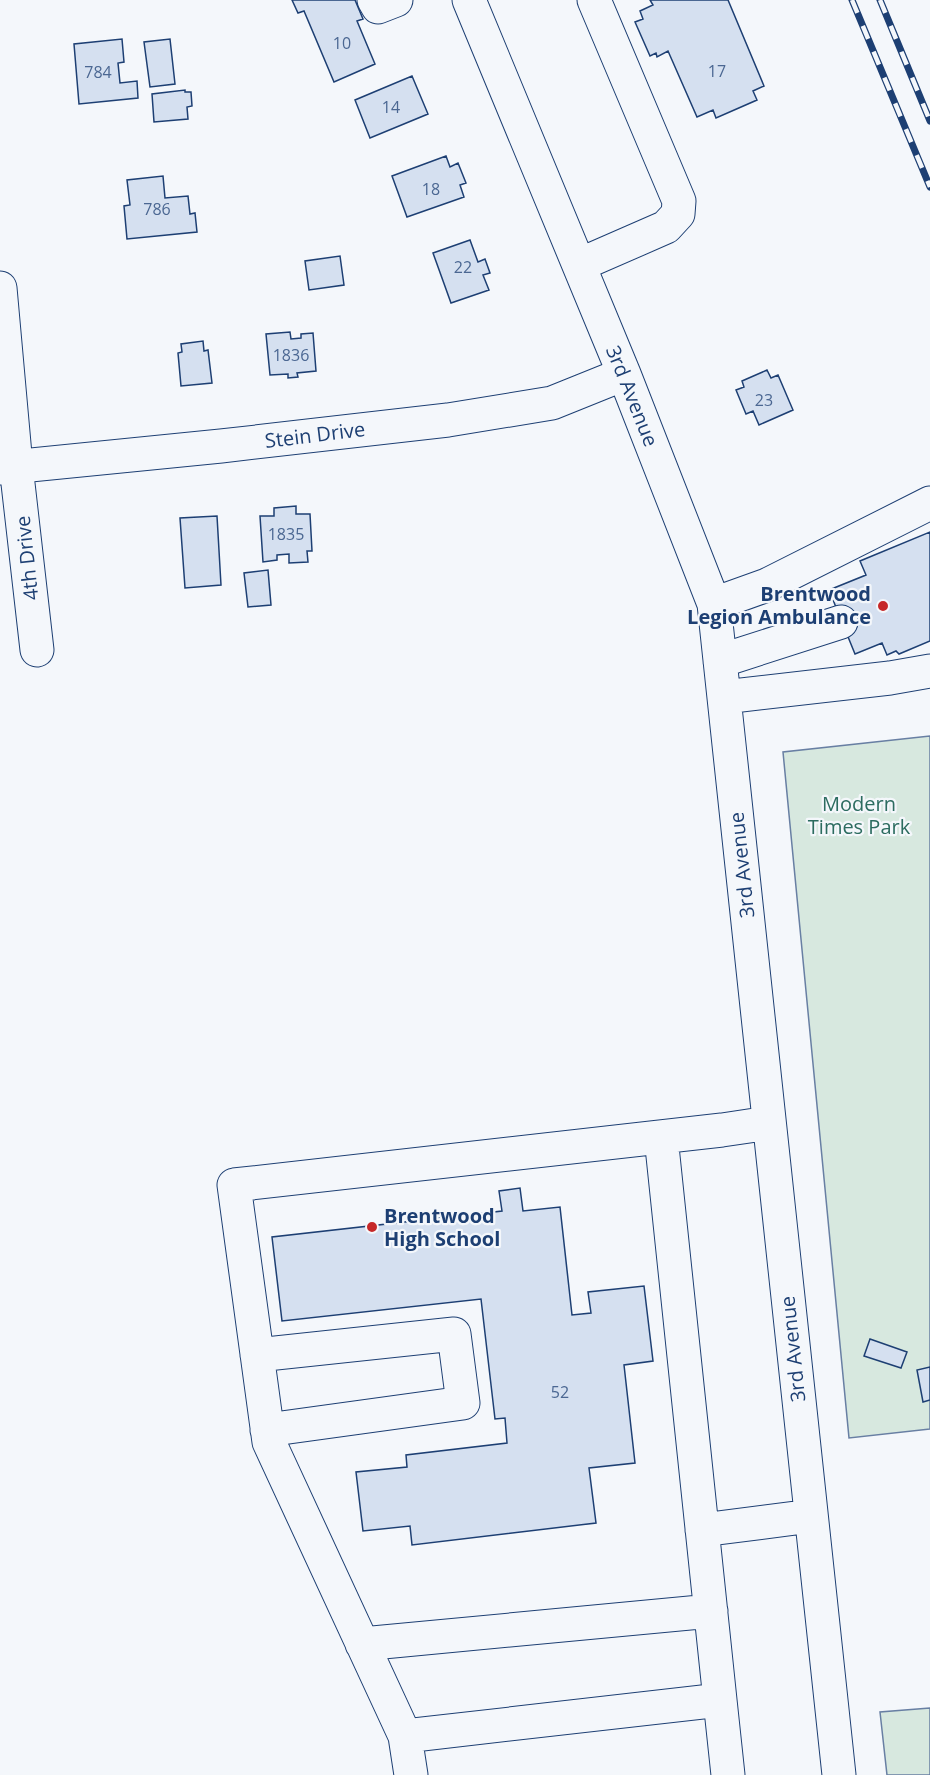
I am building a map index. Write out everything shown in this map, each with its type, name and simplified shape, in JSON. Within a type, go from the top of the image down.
[{"type":"street","points":[[374,0],[378,7],[396,0]]},
{"type":"street","points":[[579,265],[666,227],[678,214],[679,201],[594,0]]},
{"type":"street","name":"3rd Avenue","points":[[479,3],[579,265],[714,604],[839,1775]]},
{"type":"street","name":"4th Drive","points":[[0,288],[8,467],[37,650]]},
{"type":"street","name":"Stein Drive","points":[[8,467],[448,420],[552,403],[624,374]]},
{"type":"street","points":[[714,604],[767,585],[930,503]]},
{"type":"street","points":[[720,661],[841,622]]},
{"type":"street","points":[[724,697],[890,678],[930,671]]},
{"type":"street","points":[[411,1775],[405,1736],[269,1442],[234,1185],[770,1123]]},
{"type":"street","points":[[661,1137],[728,1775]]},
{"type":"street","points":[[257,1355],[454,1334],[463,1404],[267,1430]]},
{"type":"street","points":[[702,1530],[811,1516]]},
{"type":"street","points":[[362,1644],[711,1611]]},
{"type":"street","points":[[405,1736],[720,1700]]},
{"type":"green space","name":"Modern Times Park","points":[[930,736],[930,1429],[849,1438],[783,752]]},
{"type":"green space","points":[[930,1708],[930,1775],[887,1775],[880,1712]]},
{"type":"building","points":[[292,0],[355,0],[363,19],[357,21],[375,64],[334,82],[304,11],[298,13]]},
{"type":"building","points":[[650,0],[728,0],[764,86],[753,91],[757,100],[716,118],[713,110],[697,117],[668,51],[657,57],[656,53],[650,56],[635,22],[643,19],[640,11],[653,5]]},
{"type":"building","points":[[122,39],[124,62],[118,63],[120,83],[137,81],[138,98],[79,104],[74,44]]},
{"type":"building","points":[[170,39],[175,84],[150,87],[144,42]]},
{"type":"building","points":[[412,76],[428,114],[370,138],[355,100]]},
{"type":"building","points":[[185,90],[185,92],[191,92],[192,106],[187,107],[188,119],[154,122],[152,94]]},
{"type":"building","points":[[446,156],[450,167],[458,163],[466,183],[460,185],[464,197],[407,217],[392,176]]},
{"type":"building","points":[[163,176],[165,198],[188,196],[190,214],[195,213],[197,232],[127,239],[124,206],[130,205],[127,180]]},
{"type":"building","points":[[470,240],[478,262],[485,259],[490,273],[483,275],[489,290],[451,303],[433,253]]},
{"type":"building","points":[[340,256],[344,285],[309,290],[305,261]]},
{"type":"building","points":[[290,332],[291,339],[301,338],[301,334],[313,333],[316,371],[297,373],[298,377],[288,378],[288,374],[270,375],[266,334]]},
{"type":"building","points":[[203,341],[204,351],[208,350],[212,383],[181,386],[178,353],[182,352],[181,344]]},
{"type":"building","points":[[767,370],[771,378],[778,375],[793,410],[759,425],[753,411],[746,414],[736,390],[744,387],[742,381]]},
{"type":"building","points":[[296,506],[296,514],[310,514],[312,551],[307,551],[308,562],[289,563],[289,554],[277,555],[277,560],[263,562],[260,516],[274,516],[274,508]]},
{"type":"building","points":[[217,516],[221,585],[185,588],[180,518]]},
{"type":"building","name":"Brentwood Legion Ambulance","points":[[930,532],[930,641],[899,654],[896,651],[887,655],[882,643],[855,654],[829,590],[866,575],[860,561]]},
{"type":"building","points":[[268,570],[271,605],[248,607],[244,573]]},
{"type":"building","points":[[520,1188],[523,1211],[560,1207],[572,1315],[591,1313],[588,1292],[644,1286],[653,1361],[624,1365],[635,1463],[589,1468],[596,1523],[412,1545],[410,1526],[363,1531],[356,1472],[407,1467],[406,1455],[507,1443],[505,1418],[495,1419],[481,1299],[282,1321],[272,1237],[502,1211],[499,1191]]},
{"type":"building","points":[[870,1339],[907,1352],[901,1368],[864,1356]]},
{"type":"building","points":[[930,1367],[930,1400],[923,1402],[917,1370]]},
{"type":"railway","points":[[852,0],[930,187]]},
{"type":"railway","points":[[880,0],[930,121]]},
{"type":"place","name":"Brentwood Legion Ambulance","points":[[883,606]]},
{"type":"place","name":"Brentwood High School","points":[[372,1227]]}]
